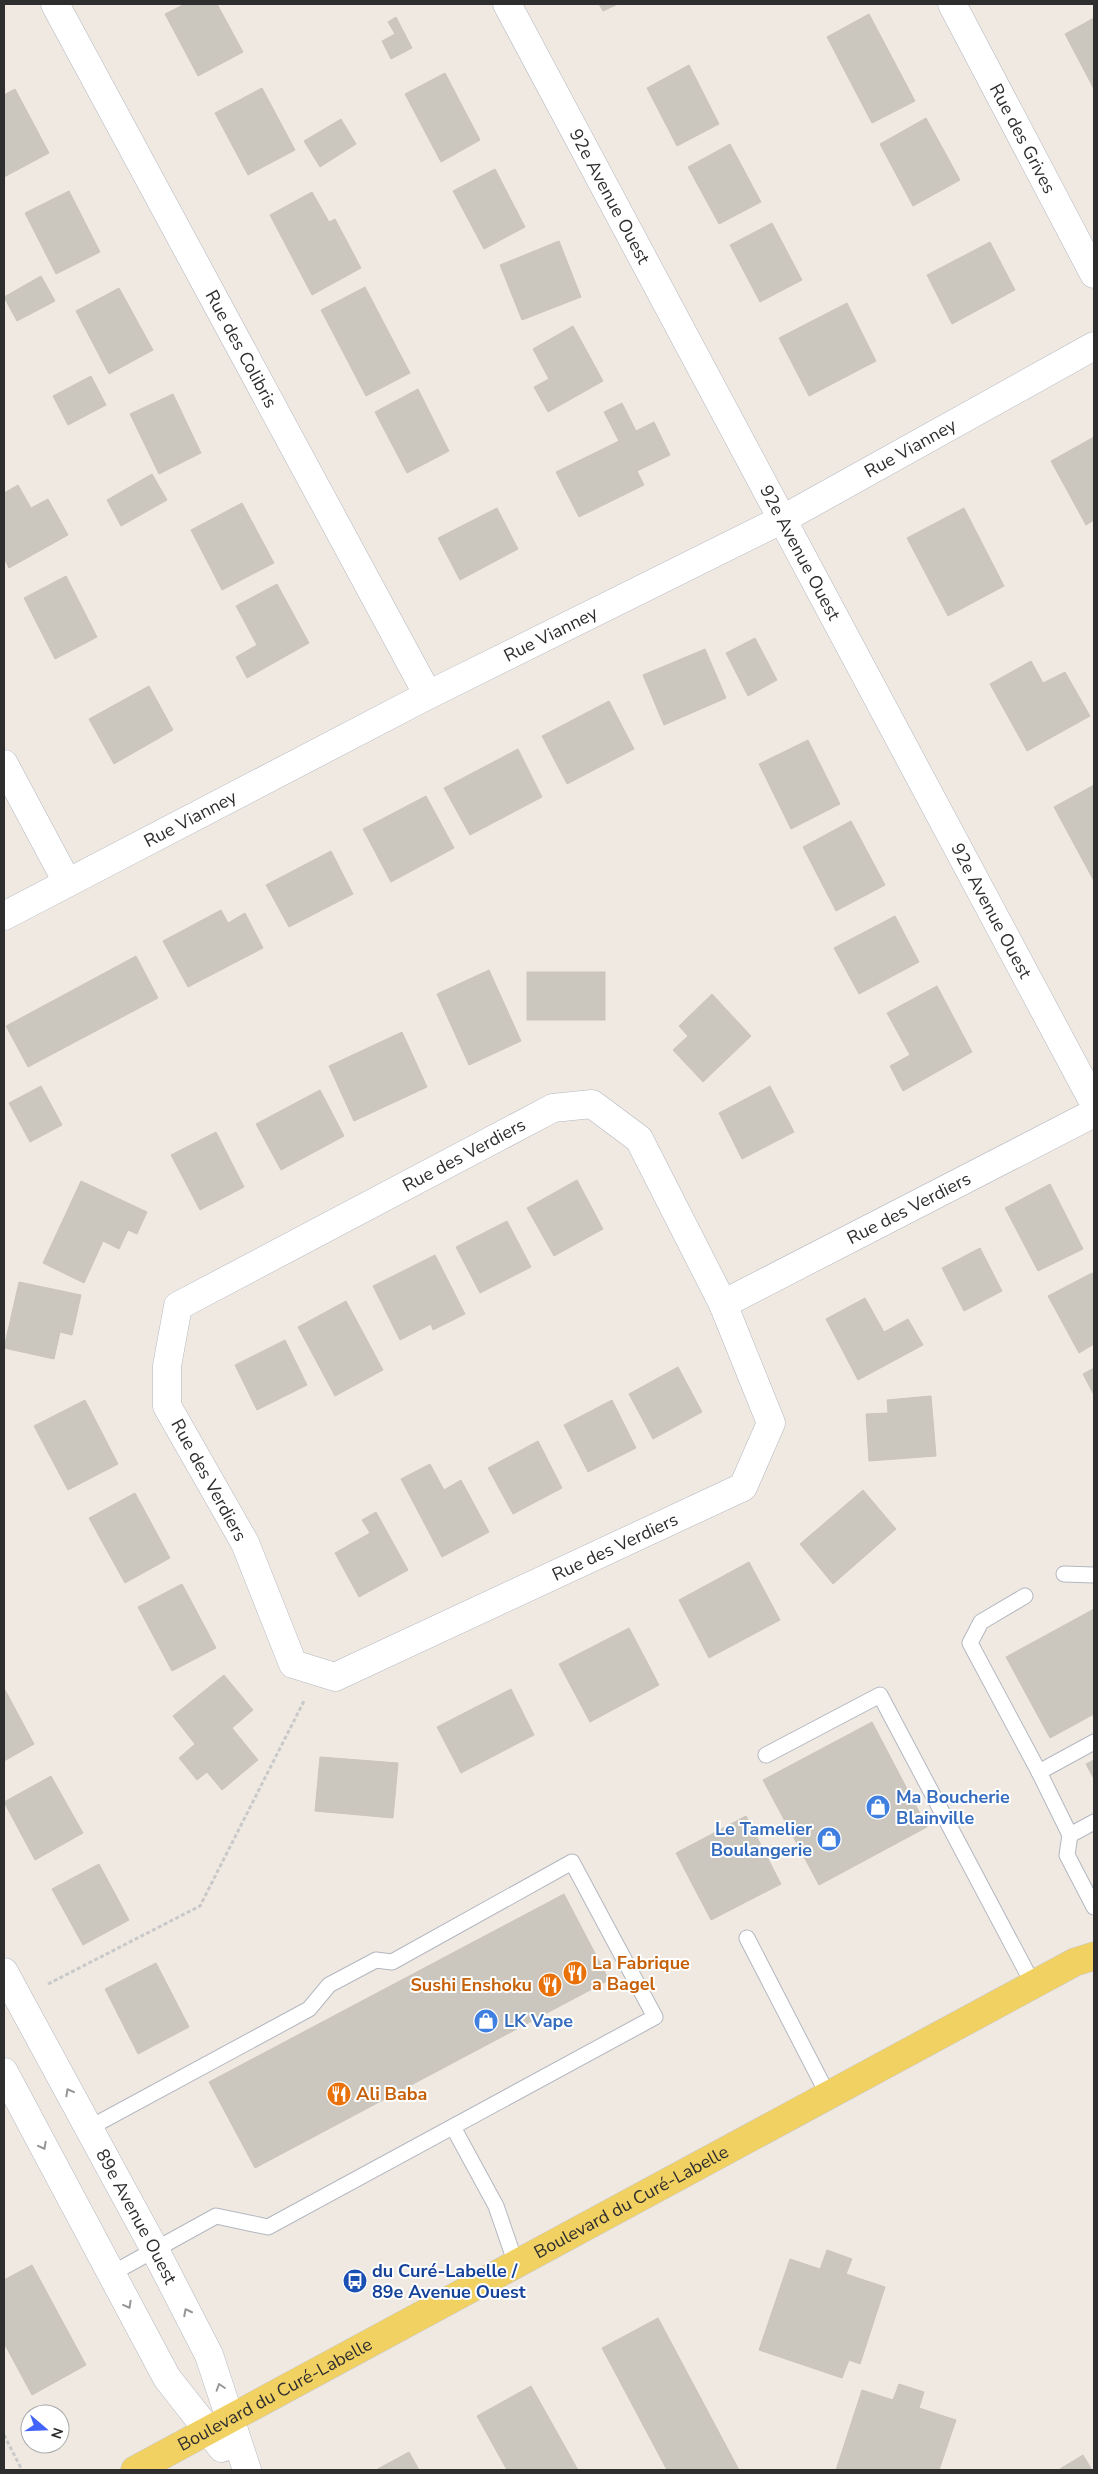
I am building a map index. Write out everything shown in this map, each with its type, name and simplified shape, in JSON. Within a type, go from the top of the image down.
[{"type":"main road","name":"Boulevard du Curé-Labelle","points":[[135,2470],[1088,1954]]},
{"type":"street","name":"Rue des Colibris","points":[[54,4],[428,695]]},
{"type":"street","name":"92e Avenue Ouest","points":[[507,4],[1094,1103]]},
{"type":"street","name":"Rue des Grives","points":[[952,4],[1094,274]]},
{"type":"street","name":"Rue Vianney","points":[[4,916],[428,695],[783,518],[1094,346]]},
{"type":"street","points":[[4,764],[67,882]]},
{"type":"street","name":"Rue des Verdiers","points":[[592,1104],[639,1139],[723,1304],[770,1423],[743,1487],[335,1678],[294,1664],[245,1543],[168,1406],[167,1366],[178,1306],[553,1108],[592,1104]]},
{"type":"street","name":"Rue des Verdiers","points":[[723,1304],[1094,1113]]},
{"type":"street","name":"89e Avenue Ouest","points":[[4,1972],[155,2250],[209,2355],[219,2425],[240,2470]]},
{"type":"street","name":"89e Avenue Ouest","points":[[4,2072],[167,2378],[219,2425],[247,2470]]},
{"type":"lane","points":[[1064,1574],[1094,1575]]},
{"type":"lane","points":[[1025,1596],[981,1622],[970,1643],[1039,1772],[1070,1835],[1067,1855],[1094,1907]]},
{"type":"lane","points":[[766,1755],[880,1695],[1033,1984]]},
{"type":"lane","points":[[1039,1772],[1094,1742]]},
{"type":"lane","points":[[1070,1835],[1094,1822]]},
{"type":"lane","points":[[89,2128],[308,2009],[329,1984],[376,1960],[392,1962],[572,1862],[655,2018],[268,2227],[216,2216],[111,2274]]},
{"type":"lane","points":[[747,1938],[828,2095]]},
{"type":"lane","points":[[453,2127],[496,2206],[516,2264]]},
{"type":"path","points":[[40,1988],[200,1906],[306,1698]]},
{"type":"path","points":[[4,2435],[22,2470]]},
{"type":"building","points":[[185,4],[217,4],[243,52],[198,76],[165,14]]},
{"type":"building","points":[[599,4],[618,4],[603,11]]},
{"type":"building","points":[[869,14],[915,101],[872,123],[827,37]]},
{"type":"building","points":[[396,17],[412,48],[391,59],[382,41],[395,34],[388,22]]},
{"type":"building","points":[[1094,18],[1094,89],[1065,34]]},
{"type":"building","points":[[689,65],[719,124],[677,146],[647,88]]},
{"type":"building","points":[[445,73],[480,140],[441,162],[405,94]]},
{"type":"building","points":[[262,88],[295,150],[248,175],[215,113]]},
{"type":"building","points":[[15,89],[49,153],[4,177],[4,95]]},
{"type":"building","points":[[926,118],[960,180],[913,206],[880,144]]},
{"type":"building","points":[[341,119],[356,144],[320,167],[304,141]]},
{"type":"building","points":[[730,144],[761,202],[719,224],[688,167]]},
{"type":"building","points":[[495,169],[525,227],[484,249],[453,191]]},
{"type":"building","points":[[69,191],[100,252],[56,274],[25,213]]},
{"type":"building","points":[[312,192],[329,222],[335,219],[361,268],[312,295],[270,215]]},
{"type":"building","points":[[772,223],[802,280],[760,302],[730,245]]},
{"type":"building","points":[[559,241],[581,297],[522,320],[500,265]]},
{"type":"building","points":[[990,242],[1015,290],[952,324],[927,275]]},
{"type":"building","points":[[41,276],[55,301],[17,321],[4,297]]},
{"type":"building","points":[[365,287],[410,373],[366,396],[321,310]]},
{"type":"building","points":[[119,288],[153,350],[109,374],[76,311]]},
{"type":"building","points":[[847,303],[876,361],[809,396],[779,338]]},
{"type":"building","points":[[573,326],[603,381],[548,412],[534,387],[549,379],[533,349]]},
{"type":"building","points":[[91,376],[106,405],[68,425],[53,396]]},
{"type":"building","points":[[418,389],[449,451],[407,473],[375,412]]},
{"type":"building","points":[[173,394],[201,453],[159,474],[130,414]]},
{"type":"building","points":[[622,403],[636,431],[654,422],[670,455],[637,471],[644,485],[579,517],[556,472],[619,441],[604,412]]},
{"type":"building","points":[[1094,437],[1094,520],[1086,525],[1051,461]]},
{"type":"building","points":[[152,474],[167,500],[121,526],[107,500]]},
{"type":"building","points":[[18,485],[31,508],[48,499],[68,535],[9,568],[4,558],[4,493]]},
{"type":"building","points":[[242,503],[274,563],[222,590],[191,530]]},
{"type":"building","points":[[497,508],[518,549],[460,580],[438,538]]},
{"type":"building","points":[[964,508],[1004,586],[948,616],[907,538]]},
{"type":"building","points":[[66,576],[97,637],[55,659],[24,598]]},
{"type":"building","points":[[277,584],[309,643],[247,678],[236,657],[257,645],[236,606]]},
{"type":"building","points":[[755,638],[777,680],[748,696],[726,653]]},
{"type":"building","points":[[705,649],[726,698],[664,725],[643,675]]},
{"type":"building","points":[[1031,661],[1043,683],[1065,672],[1090,716],[1027,751],[990,684]]},
{"type":"building","points":[[149,686],[173,730],[114,764],[89,719]]},
{"type":"building","points":[[609,701],[634,749],[567,784],[542,736]]},
{"type":"building","points":[[808,740],[840,804],[791,829],[759,764]]},
{"type":"building","points":[[518,749],[542,797],[470,835],[444,788]]},
{"type":"building","points":[[1094,785],[1094,881],[1054,807]]},
{"type":"building","points":[[426,796],[454,848],[391,882],[363,829]]},
{"type":"building","points":[[851,821],[885,885],[836,911],[803,847]]},
{"type":"building","points":[[331,851],[353,894],[289,927],[266,885]]},
{"type":"building","points":[[221,910],[228,923],[245,913],[263,948],[188,987],[163,941]]},
{"type":"building","points":[[895,916],[919,962],[859,994],[834,948]]},
{"type":"building","points":[[136,956],[158,998],[28,1067],[6,1026]]},
{"type":"building","points":[[489,970],[521,1041],[469,1065],[437,994]]},
{"type":"building","points":[[527,972],[605,972],[605,1020],[527,1020]]},
{"type":"building","points":[[937,986],[972,1052],[903,1091],[890,1066],[910,1055],[887,1013]]},
{"type":"building","points":[[712,994],[751,1036],[703,1082],[673,1050],[688,1036],[679,1026]]},
{"type":"building","points":[[402,1032],[427,1087],[354,1121],[329,1066]]},
{"type":"building","points":[[41,1086],[62,1125],[30,1142],[9,1103]]},
{"type":"building","points":[[770,1086],[794,1132],[742,1159],[719,1113]]},
{"type":"building","points":[[320,1090],[344,1136],[281,1170],[256,1124]]},
{"type":"building","points":[[216,1132],[244,1187],[200,1210],[171,1155]]},
{"type":"building","points":[[577,1180],[603,1229],[554,1256],[527,1208]]},
{"type":"building","points":[[81,1181],[147,1212],[137,1234],[128,1230],[119,1249],[103,1241],[84,1283],[43,1263]]},
{"type":"building","points":[[1050,1184],[1083,1249],[1038,1271],[1005,1208]]},
{"type":"building","points":[[507,1221],[531,1267],[480,1293],[456,1247]]},
{"type":"building","points":[[980,1248],[1002,1291],[964,1311],[942,1268]]},
{"type":"building","points":[[435,1255],[465,1314],[433,1330],[431,1324],[400,1340],[373,1286]]},
{"type":"building","points":[[1092,1273],[1094,1277],[1094,1344],[1079,1353],[1048,1296]]},
{"type":"building","points":[[19,1282],[81,1295],[72,1335],[60,1332],[54,1359],[4,1348]]},
{"type":"building","points":[[865,1298],[884,1332],[908,1319],[923,1345],[858,1380],[826,1319]]},
{"type":"building","points":[[346,1301],[383,1370],[335,1396],[298,1327]]},
{"type":"building","points":[[285,1340],[307,1385],[257,1410],[235,1365]]},
{"type":"building","points":[[678,1367],[702,1412],[653,1439],[629,1394]]},
{"type":"building","points":[[1094,1368],[1094,1395],[1083,1374]]},
{"type":"building","points":[[931,1396],[936,1456],[869,1461],[866,1414],[888,1413],[887,1400]]},
{"type":"building","points":[[85,1400],[118,1464],[68,1490],[34,1426]]},
{"type":"building","points":[[612,1400],[636,1448],[588,1472],[564,1425]]},
{"type":"building","points":[[538,1441],[562,1488],[513,1514],[488,1468]]},
{"type":"building","points":[[430,1464],[444,1490],[461,1480],[489,1532],[442,1557],[401,1479]]},
{"type":"building","points":[[863,1490],[896,1529],[833,1584],[800,1544]]},
{"type":"building","points":[[135,1493],[170,1558],[125,1583],[89,1518]]},
{"type":"building","points":[[376,1512],[408,1570],[359,1597],[335,1553],[370,1533],[362,1520]]},
{"type":"building","points":[[749,1562],[780,1620],[709,1658],[679,1600]]},
{"type":"building","points":[[182,1584],[216,1648],[172,1671],[138,1607]]},
{"type":"building","points":[[1094,1609],[1094,1714],[1050,1738],[1006,1657]]},
{"type":"building","points":[[629,1628],[659,1685],[590,1722],[559,1664]]},
{"type":"building","points":[[224,1675],[253,1710],[232,1728],[258,1760],[222,1790],[207,1772],[197,1780],[179,1758],[195,1744],[173,1716]]},
{"type":"building","points":[[4,1688],[34,1744],[4,1761]]},
{"type":"building","points":[[511,1689],[534,1735],[461,1773],[437,1727]]},
{"type":"building","points":[[872,1722],[927,1827],[819,1885],[763,1780]]},
{"type":"building","points":[[320,1757],[398,1763],[393,1818],[315,1811]]},
{"type":"building","points":[[1094,1760],[1094,1779],[1086,1764]]},
{"type":"building","points":[[51,1776],[83,1833],[35,1860],[4,1802]]},
{"type":"building","points":[[746,1816],[781,1884],[711,1920],[676,1853]]},
{"type":"building","points":[[99,1864],[129,1920],[83,1945],[52,1889]]},
{"type":"building","points":[[564,1894],[609,1980],[255,2168],[209,2082]]},
{"type":"building","points":[[156,1963],[189,2027],[138,2054],[105,1989]]},
{"type":"building","points":[[827,2250],[852,2259],[846,2274],[885,2287],[860,2364],[849,2360],[842,2378],[759,2350],[790,2259],[820,2269]]},
{"type":"building","points":[[32,2265],[86,2365],[32,2395],[4,2343],[4,2280]]},
{"type":"building","points":[[658,2318],[739,2470],[667,2470],[602,2348]]},
{"type":"building","points":[[899,2384],[924,2392],[919,2408],[956,2420],[939,2470],[836,2470],[862,2390],[893,2400]]},
{"type":"building","points":[[531,2386],[578,2470],[507,2470],[477,2416]]},
{"type":"building","points":[[409,2452],[419,2470],[376,2470]]},
{"type":"building","points":[[1083,2455],[1092,2470],[1060,2470],[1060,2469]]},
{"type":"place","name":"Ma Boucherie Blainville","points":[[878,1807]]},
{"type":"place","name":"Le Tamelier Boulangerie","points":[[829,1839]]},
{"type":"place","name":"La Fabrique a Bagel","points":[[575,1973]]},
{"type":"place","name":"Sushi Enshoku","points":[[550,1985]]},
{"type":"place","name":"LK Vape","points":[[486,2021]]},
{"type":"place","name":"Ali Baba","points":[[339,2094]]},
{"type":"place","name":"du Curé-Labelle / 89e Avenue Ouest","points":[[355,2281]]}]
